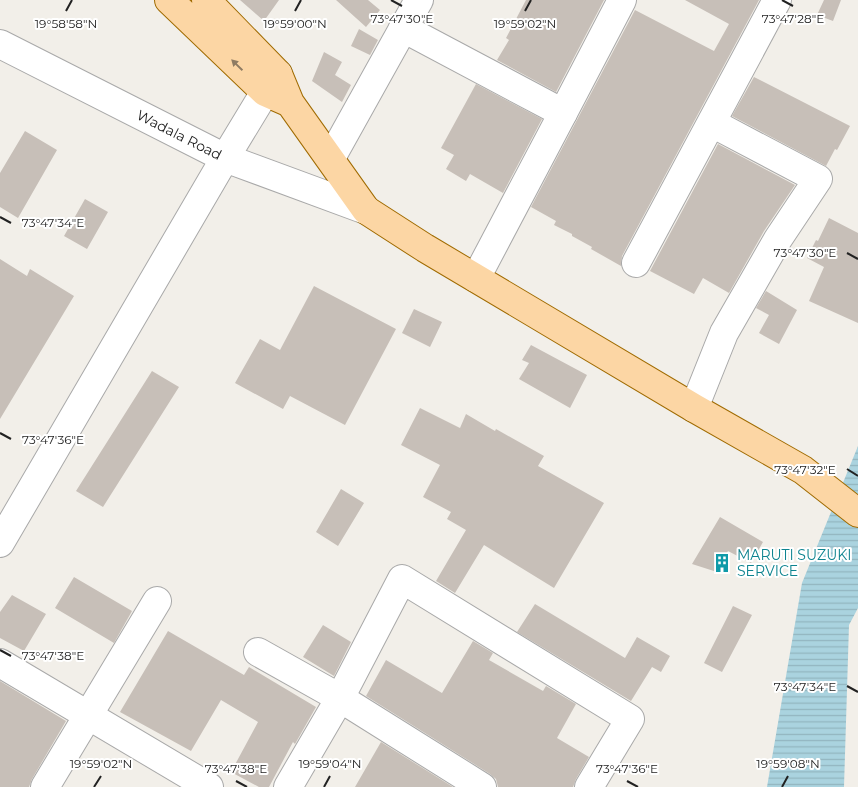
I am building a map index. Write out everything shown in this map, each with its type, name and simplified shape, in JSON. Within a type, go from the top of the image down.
[{"type":"main road","points":[[169,0],[272,83]]},
{"type":"main road","points":[[207,0],[290,103],[331,158],[366,210],[694,408],[803,470],[858,513]]},
{"type":"street","points":[[331,158],[419,0]]},
{"type":"street","points":[[476,278],[622,0]]},
{"type":"street","points":[[636,263],[777,0]]},
{"type":"street","points":[[403,28],[563,113]]},
{"type":"street","name":"Wadala Road","points":[[0,44],[225,158],[366,210]]},
{"type":"street","points":[[0,543],[225,158],[272,83]]},
{"type":"street","points":[[694,408],[724,333],[778,239],[818,179],[712,123]]},
{"type":"street","points":[[288,787],[340,698],[402,579],[630,719],[589,787]]},
{"type":"street","points":[[45,787],[157,601]]},
{"type":"street","points":[[258,652],[340,698],[482,787]]},
{"type":"street","points":[[0,663],[209,787]]},
{"type":"water","points":[[858,446],[858,608],[849,625],[844,787],[767,787],[802,583]]},
{"type":"building","points":[[240,0],[279,0],[264,21]]},
{"type":"building","points":[[336,0],[368,0],[380,10],[366,27]]},
{"type":"building","points":[[526,0],[604,0],[556,92],[497,60],[509,40],[506,38]]},
{"type":"building","points":[[685,0],[759,0],[622,256],[621,266],[591,249],[592,247],[572,236],[572,234],[554,225],[556,221],[531,207],[635,10],[714,51],[729,24]]},
{"type":"building","points":[[824,0],[841,0],[833,21],[817,15]]},
{"type":"building","points":[[359,29],[378,40],[370,55],[351,46]]},
{"type":"building","points":[[324,52],[342,62],[335,75],[351,85],[342,102],[312,81]]},
{"type":"building","points":[[754,77],[850,126],[826,166],[732,116]]},
{"type":"building","points":[[476,84],[542,119],[503,193],[470,174],[466,181],[446,169],[454,155],[441,148]]},
{"type":"building","points":[[25,131],[57,150],[18,218],[0,207],[0,173]]},
{"type":"building","points":[[718,144],[795,185],[764,231],[729,293],[703,278],[694,294],[650,271]]},
{"type":"building","points":[[85,199],[108,212],[87,249],[64,236]]},
{"type":"building","points":[[829,218],[858,233],[858,323],[809,301],[824,267],[807,258]]},
{"type":"building","points":[[0,259],[27,276],[30,269],[74,296],[0,419]]},
{"type":"building","points":[[314,286],[396,329],[345,425],[290,396],[283,409],[235,383],[260,339],[280,350]]},
{"type":"building","points":[[766,291],[797,310],[779,344],[759,333],[769,315],[756,308]]},
{"type":"building","points":[[414,309],[442,322],[430,347],[402,333]]},
{"type":"building","points":[[531,345],[587,375],[570,408],[519,379],[529,363],[522,360]]},
{"type":"building","points":[[152,371],[179,387],[103,507],[76,491]]},
{"type":"building","points":[[420,408],[460,428],[466,414],[495,431],[496,429],[544,456],[538,466],[604,503],[554,588],[484,545],[455,593],[436,581],[466,530],[447,519],[451,512],[423,497],[440,465],[401,445]]},
{"type":"building","points":[[341,489],[364,503],[338,546],[316,532]]},
{"type":"building","points":[[720,517],[763,542],[751,563],[728,551],[717,572],[692,564]]},
{"type":"building","points":[[74,577],[132,611],[114,643],[55,608]]},
{"type":"building","points":[[12,595],[46,614],[24,651],[0,638],[0,612]]},
{"type":"building","points":[[535,604],[625,658],[637,637],[670,656],[661,672],[652,667],[631,701],[517,632]]},
{"type":"building","points":[[733,606],[752,615],[722,672],[704,663]]},
{"type":"building","points":[[323,625],[351,642],[334,676],[303,657]]},
{"type":"building","points":[[168,631],[244,675],[249,667],[316,707],[295,744],[293,742],[269,787],[259,787],[231,772],[258,722],[221,700],[191,751],[120,712]]},
{"type":"building","points":[[473,641],[493,653],[489,660],[543,691],[546,686],[576,704],[557,738],[589,757],[573,787],[498,787],[496,779],[490,774],[366,696],[386,660],[442,693]]},
{"type":"building","points":[[0,681],[66,721],[29,787],[0,787]]},
{"type":"building","points":[[381,742],[453,787],[355,787]]},
{"type":"place","name":"MARUTI SUZUKI SERVICE","points":[[722,563]]}]
